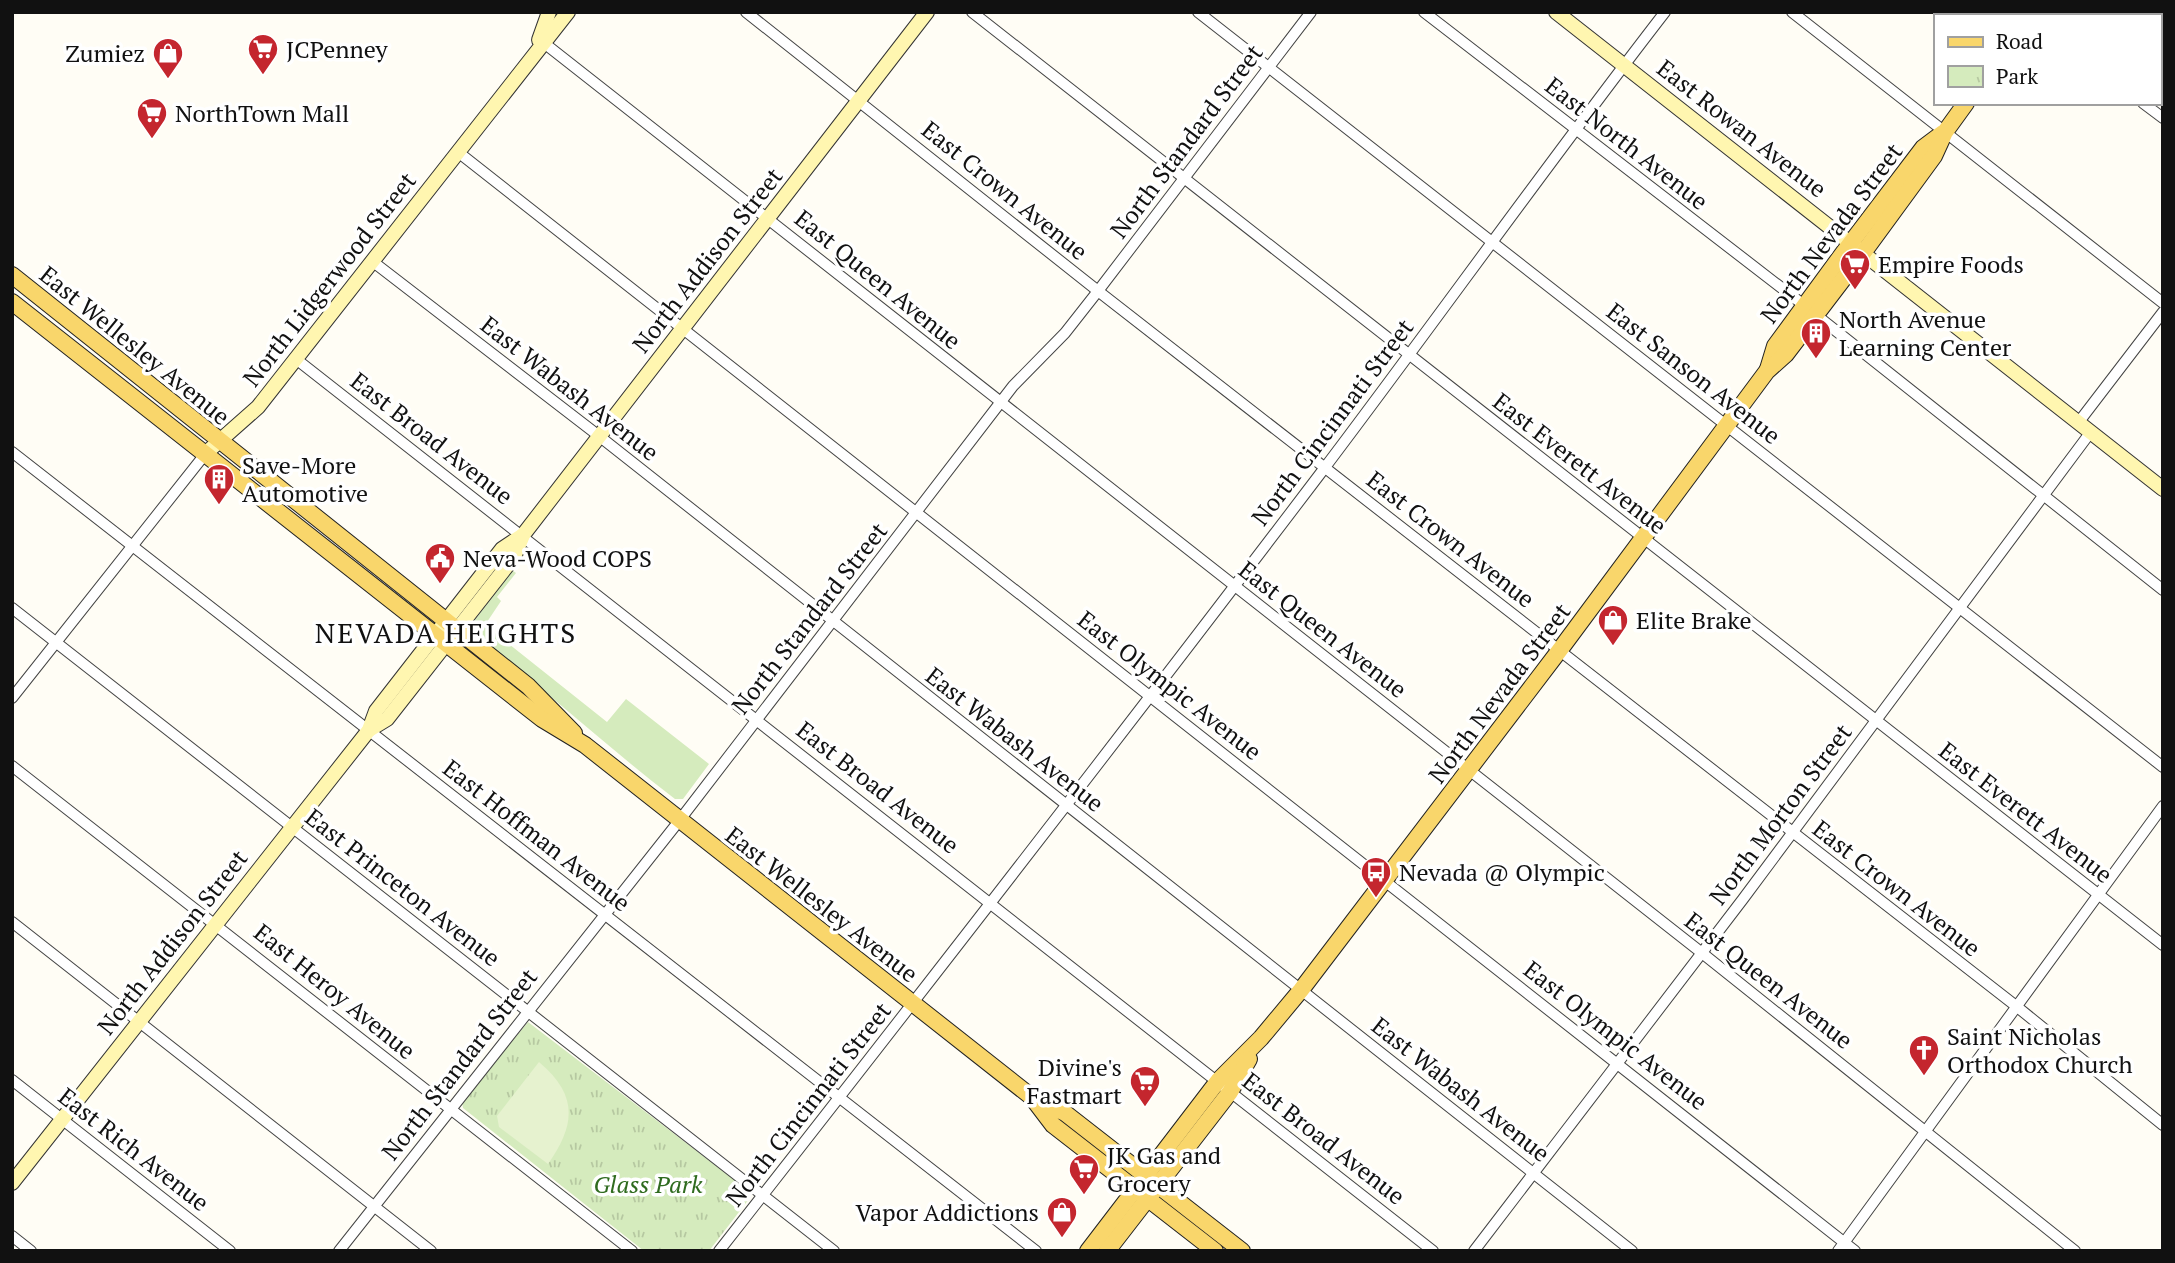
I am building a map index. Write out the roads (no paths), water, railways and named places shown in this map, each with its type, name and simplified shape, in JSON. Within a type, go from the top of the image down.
[{"type":"main road","name":"North Nevada Street","points":[[1088,1251],[1141,1194],[1301,990],[1727,426],[1767,371],[1775,346],[1810,311],[1857,248],[1934,156],[1945,132],[1965,105]]},
{"type":"main road","name":"East Wellesley Avenue","points":[[12,275],[192,415],[219,442],[552,707],[585,745]]},
{"type":"main road","name":"East Wellesley Avenue","points":[[12,302],[542,719],[585,745],[1033,1098],[1065,1113],[1242,1251]]},
{"type":"main road","name":"East Wellesley Avenue","points":[[1033,1098],[1053,1125],[1215,1251]]},
{"type":"main road","name":"North Nevada Street","points":[[1107,1251],[1141,1194]]},
{"type":"street","points":[[533,55],[550,12]]},
{"type":"street","name":"North Lidgerwood Street","points":[[12,698],[206,453],[258,407],[568,12]]},
{"type":"street","name":"East Crown Avenue","points":[[746,12],[1098,291],[2016,1006],[2163,1125]]},
{"type":"street","name":"North Addison Street","points":[[12,1183],[369,730],[376,711],[514,556],[523,535],[927,12]]},
{"type":"street","name":"East Everett Avenue","points":[[972,12],[2163,946]]},
{"type":"street","name":"East Sanson Avenue","points":[[1198,12],[2163,767]]},
{"type":"street","name":"North Standard Street","points":[[339,1251],[679,821],[1000,404],[1098,291],[1311,12]]},
{"type":"street","name":"East North Avenue","points":[[1424,12],[1810,311],[2163,590]]},
{"type":"street","name":"East Rowan Avenue","points":[[1556,12],[2163,489]]},
{"type":"street","name":"North Cincinnati Street","points":[[719,1251],[914,1004],[1235,586],[1409,356],[1574,129],[1665,12]]},
{"type":"street","points":[[1792,12],[2163,303]]},
{"type":"street","name":"East Queen Avenue","points":[[544,43],[1702,953],[2075,1251]]},
{"type":"street","points":[[2146,105],[2163,118]]},
{"type":"street","name":"East Olympic Avenue","points":[[458,152],[1618,1064],[1841,1246],[1855,1251]]},
{"type":"street","name":"East Wabash Avenue","points":[[372,261],[599,436],[1632,1251]]},
{"type":"street","points":[[2078,423],[2163,312]]},
{"type":"street","name":"East Broad Avenue","points":[[296,359],[1433,1251]]},
{"type":"street","name":"North Morton Street","points":[[1474,1251],[1792,834],[2090,433]]},
{"type":"street","name":"East Hoffman Avenue","points":[[12,452],[1036,1251]]},
{"type":"street","name":"East Princeton Avenue","points":[[12,608],[834,1251]]},
{"type":"street","name":"East Heroy Avenue","points":[[12,766],[632,1251]]},
{"type":"street","points":[[1841,1246],[2163,806]]},
{"type":"street","points":[[12,922],[431,1251]]},
{"type":"street","name":"East Rich Avenue","points":[[12,1080],[230,1251]]},
{"type":"street","points":[[12,1236],[31,1251]]},
{"type":"place","name":"JCPenney","points":[[263,76]]},
{"type":"place","name":"Zumiez","points":[[168,80]]},
{"type":"place","name":"NorthTown Mall","points":[[152,140]]},
{"type":"place","name":"Empire Foods","points":[[1855,291]]},
{"type":"place","name":"North Avenue Learning Center","points":[[1816,360]]},
{"type":"place","name":"Save-More Automotive","points":[[219,506]]},
{"type":"place","name":"Neva-Wood COPS","points":[[440,585]]},
{"type":"place","name":"Elite Brake","points":[[1613,647]]},
{"type":"place","name":"Nevada @ Olympic","points":[[1376,899]]},
{"type":"place","name":"Saint Nicholas Orthodox Church","points":[[1924,1077]]},
{"type":"place","name":"Divine's Fastmart","points":[[1145,1108]]},
{"type":"place","name":"JK Gas and Grocery","points":[[1084,1196]]},
{"type":"place","name":"Vapor Addictions","points":[[1062,1239]]},
{"type":"district","name":"NEVADA HEIGHTS","points":[[446,632]]},
{"type":"park label","name":"Glass Park","points":[[648,1184]]}]
